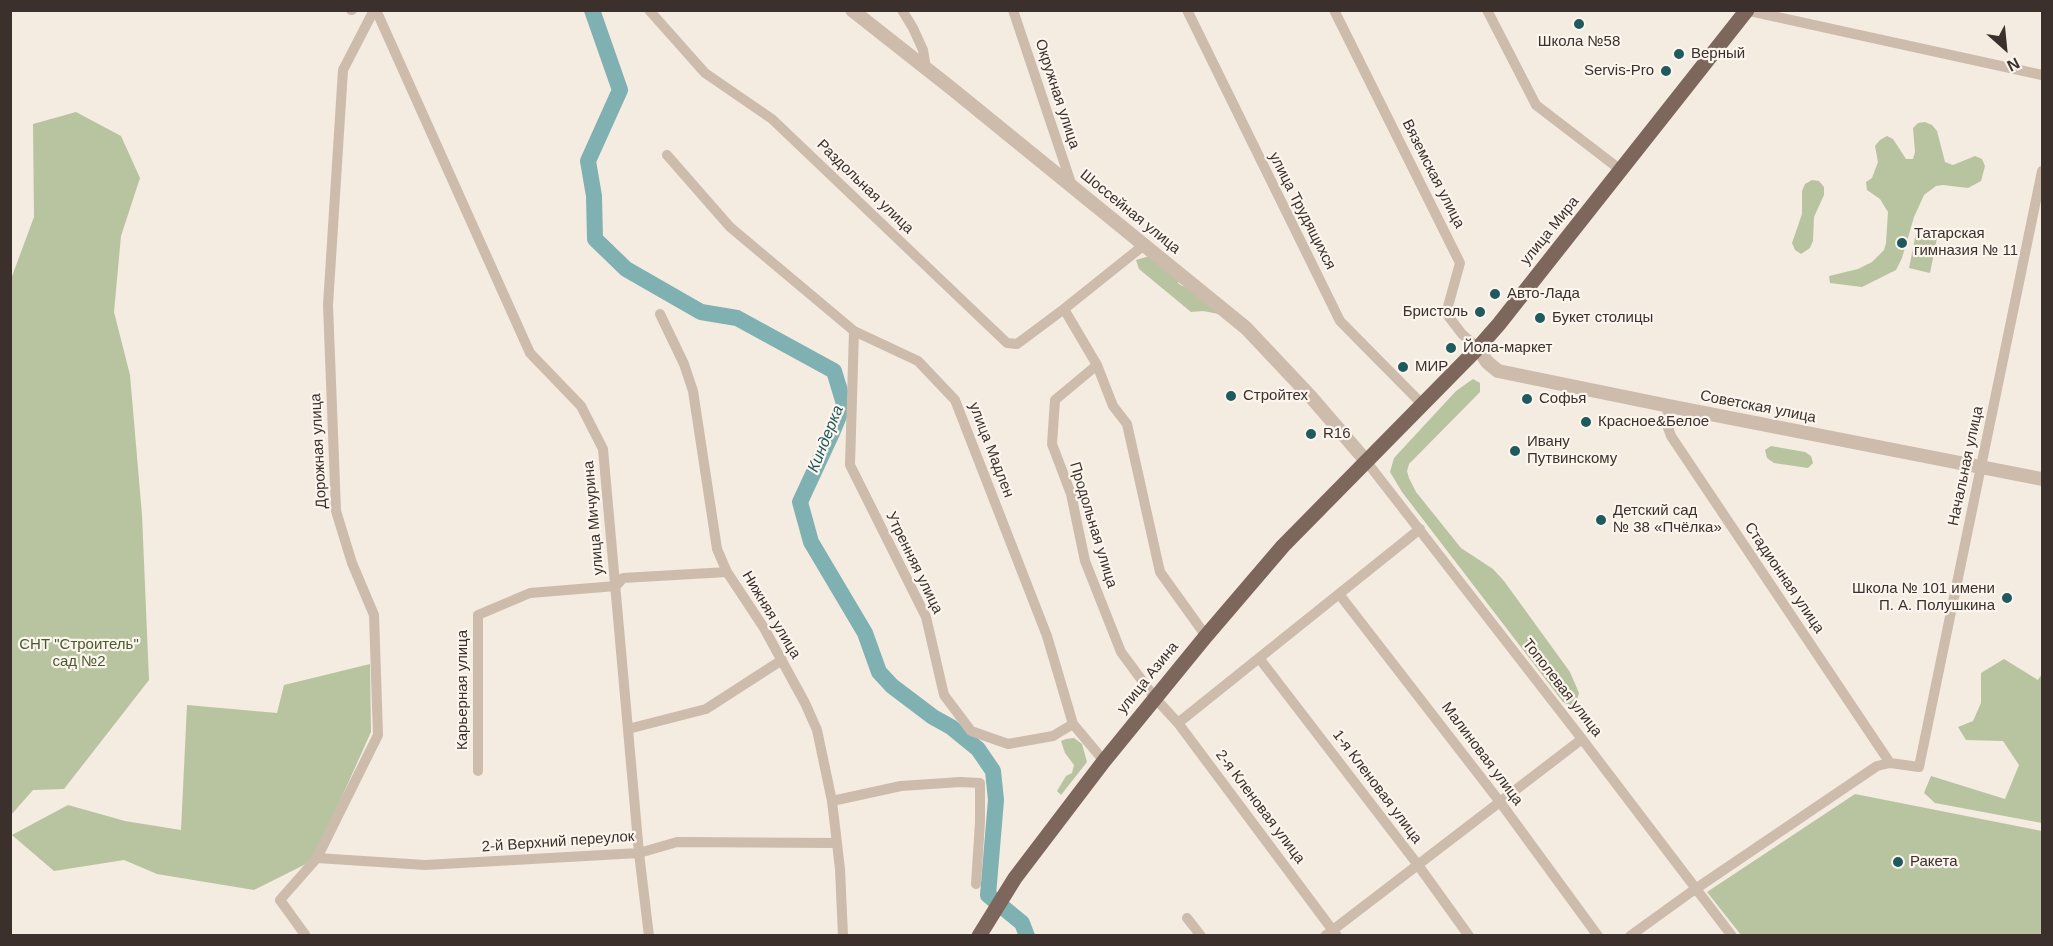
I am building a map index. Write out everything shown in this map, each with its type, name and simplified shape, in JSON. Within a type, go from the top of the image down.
[{"type":"main road","name":"улица Мира","points":[[1366,461],[1478,348],[1622,171],[1746,11]]},
{"type":"main road","name":"улица Азина","points":[[979,936],[1015,878],[1155,698],[1283,546],[1366,461]]},
{"type":"street","name":"улица Мичурина","points":[[375,10],[530,353],[581,406],[603,449],[639,853],[649,936]]},
{"type":"street","name":"Дорожная улица","points":[[306,936],[280,900],[316,858],[378,735],[374,615],[352,563],[336,511],[327,305],[343,70],[375,10]]},
{"type":"street","name":"Раздольная улица","points":[[649,10],[705,73],[772,119],[1007,343],[1017,344],[1144,245]]},
{"type":"street","name":"Шоссейная улица","points":[[852,10],[1246,328],[1311,397],[1366,461]]},
{"type":"street","points":[[902,10],[923,50],[926,68]]},
{"type":"street","name":"Окружная улица","points":[[1013,10],[1072,186]]},
{"type":"street","name":"улица Трудящихся","points":[[1187,10],[1340,321],[1422,404]]},
{"type":"street","name":"Вяземская улица","points":[[1334,10],[1460,262],[1447,310],[1449,317],[1462,334],[1478,348]]},
{"type":"street","points":[[1487,10],[1536,105],[1622,171]]},
{"type":"street","points":[[1746,11],[2043,75]]},
{"type":"street","points":[[901,49],[911,40],[913,28]]},
{"type":"street","name":"улица Мадлен","points":[[667,155],[730,227],[854,331],[918,361],[955,400],[1047,636],[1073,724],[1104,761]]},
{"type":"street","name":"Начальная улица","points":[[1890,763],[1919,767],[2043,171]]},
{"type":"street","points":[[1064,309],[1097,365],[1113,406],[1127,424],[1160,572],[1206,636]]},
{"type":"street","name":"Нижняя улица","points":[[660,314],[684,364],[693,391],[717,549],[728,572],[782,660],[817,730],[832,801],[840,869],[843,936]]},
{"type":"street","name":"Утренняя улица","points":[[854,331],[850,465],[926,617],[944,695],[971,731],[1008,744],[1053,736],[1073,724]]},
{"type":"street","name":"Советская улица","points":[[1478,348],[1487,362],[1498,371],[2043,479]]},
{"type":"street","name":"Продольная улица","points":[[1097,365],[1055,400],[1052,444],[1071,494],[1085,561],[1120,652],[1155,698]]},
{"type":"street","name":"Стадионная улица","points":[[1669,406],[1666,422],[1671,436],[1890,763]]},
{"type":"street","name":"Тополевая улица","points":[[1366,461],[1732,936]]},
{"type":"street","points":[[1178,723],[1420,529]]},
{"type":"street","name":"Карьерная улица","points":[[477,771],[478,615],[530,593],[616,586],[622,578],[728,572]]},
{"type":"street","name":"Малиновая улица","points":[[1339,594],[1500,802],[1598,936]]},
{"type":"street","name":"1-я Кленовая улица","points":[[1259,658],[1418,865],[1469,936]]},
{"type":"street","points":[[628,729],[706,710],[782,660]]},
{"type":"street","name":"2-я Кленовая улица","points":[[1155,698],[1178,723],[1332,934]]},
{"type":"street","points":[[1332,934],[1582,739]]},
{"type":"street","points":[[1630,936],[1877,765],[1890,763]]},
{"type":"street","points":[[832,801],[901,786],[980,783],[976,884]]},
{"type":"street","name":"2-й Верхний переулок","points":[[316,858],[425,865],[639,853],[677,842],[837,843]]},
{"type":"street","points":[[1187,918],[1201,936]]},
{"type":"green space","name":"СНТ \"Строитель\" сад №2","points":[[76,112],[121,136],[140,178],[121,236],[114,312],[130,375],[142,515],[149,680],[64,789],[33,790],[11,815],[11,279],[34,217],[33,124]]},
{"type":"green space","points":[[1925,122],[1937,131],[1945,162],[1953,165],[1975,156],[1982,159],[1985,166],[1981,181],[1968,188],[1936,186],[1924,195],[1896,270],[1862,287],[1830,283],[1829,276],[1858,269],[1872,262],[1884,250],[1888,212],[1880,199],[1867,190],[1866,182],[1872,178],[1878,162],[1875,146],[1887,136],[1893,139],[1906,159],[1913,159],[1915,152],[1913,128],[1918,123]]},
{"type":"green space","points":[[1812,180],[1819,181],[1824,187],[1824,195],[1814,217],[1813,241],[1810,248],[1801,254],[1795,250],[1792,243],[1802,214],[1802,191],[1805,184]]},
{"type":"green space","points":[[1917,228],[1938,233],[1930,273],[1909,268]]},
{"type":"green space","points":[[1153,255],[1178,278],[1178,283],[1189,287],[1219,314],[1203,311],[1191,312],[1139,269],[1136,260]]},
{"type":"green space","points":[[1473,379],[1480,383],[1480,392],[1409,464],[1407,471],[1409,478],[1416,492],[1461,548],[1493,569],[1504,581],[1570,672],[1579,693],[1577,700],[1571,706],[1563,702],[1402,492],[1390,472],[1394,458],[1456,391]]},
{"type":"green space","points":[[1771,446],[1805,452],[1811,456],[1813,463],[1808,468],[1774,463],[1767,458],[1765,450]]},
{"type":"green space","points":[[2004,659],[2038,680],[2042,674],[2042,823],[1935,803],[1924,793],[1931,776],[2005,799],[2019,765],[2003,741],[1966,740],[1958,727],[1973,721],[1981,703],[1981,673]]},
{"type":"green space","points":[[370,664],[371,732],[314,859],[254,890],[157,874],[124,860],[54,871],[12,835],[68,805],[125,821],[181,830],[187,705],[277,713],[284,685]]},
{"type":"green space","points":[[1074,738],[1082,744],[1087,762],[1061,795],[1057,791],[1066,776],[1072,773],[1074,765],[1065,753],[1061,741]]},
{"type":"green space","name":"Ракета","points":[[1855,794],[2042,831],[2042,935],[1741,935],[1707,892]]},
{"type":"waterway","name":"Киндерка","points":[[592,10],[620,90],[588,161],[594,196],[595,239],[626,269],[701,312],[737,318],[834,371],[844,404],[800,502],[811,542],[865,633],[879,672],[892,686],[978,749],[993,771],[996,800],[988,895],[1022,923],[1027,936]]},
{"type":"place","name":"Школа №58","points":[[1579,24]]},
{"type":"place","name":"Верный","points":[[1679,54]]},
{"type":"place","name":"Servis-Pro","points":[[1666,71]]},
{"type":"place","name":"Татарская гимназия № 11","points":[[1902,243]]},
{"type":"place","name":"Авто-Лада","points":[[1495,294]]},
{"type":"place","name":"Бристоль","points":[[1480,312]]},
{"type":"place","name":"Букет столицы","points":[[1540,318]]},
{"type":"place","name":"Йола-маркет","points":[[1451,348]]},
{"type":"place","name":"МИР","points":[[1403,367]]},
{"type":"place","name":"Стройтех","points":[[1231,396]]},
{"type":"place","name":"Софья","points":[[1527,399]]},
{"type":"place","name":"Красное&Белое","points":[[1586,422]]},
{"type":"place","name":"R16","points":[[1311,434]]},
{"type":"place","name":"Ивану Путвинскому","points":[[1515,451]]},
{"type":"place","name":"Детский сад № 38 «Пчёлка»","points":[[1601,520]]},
{"type":"place","name":"Школа № 101 имени П. А. Полушкина","points":[[2007,598]]},
{"type":"place","name":"Ракета","points":[[1898,862]]}]
